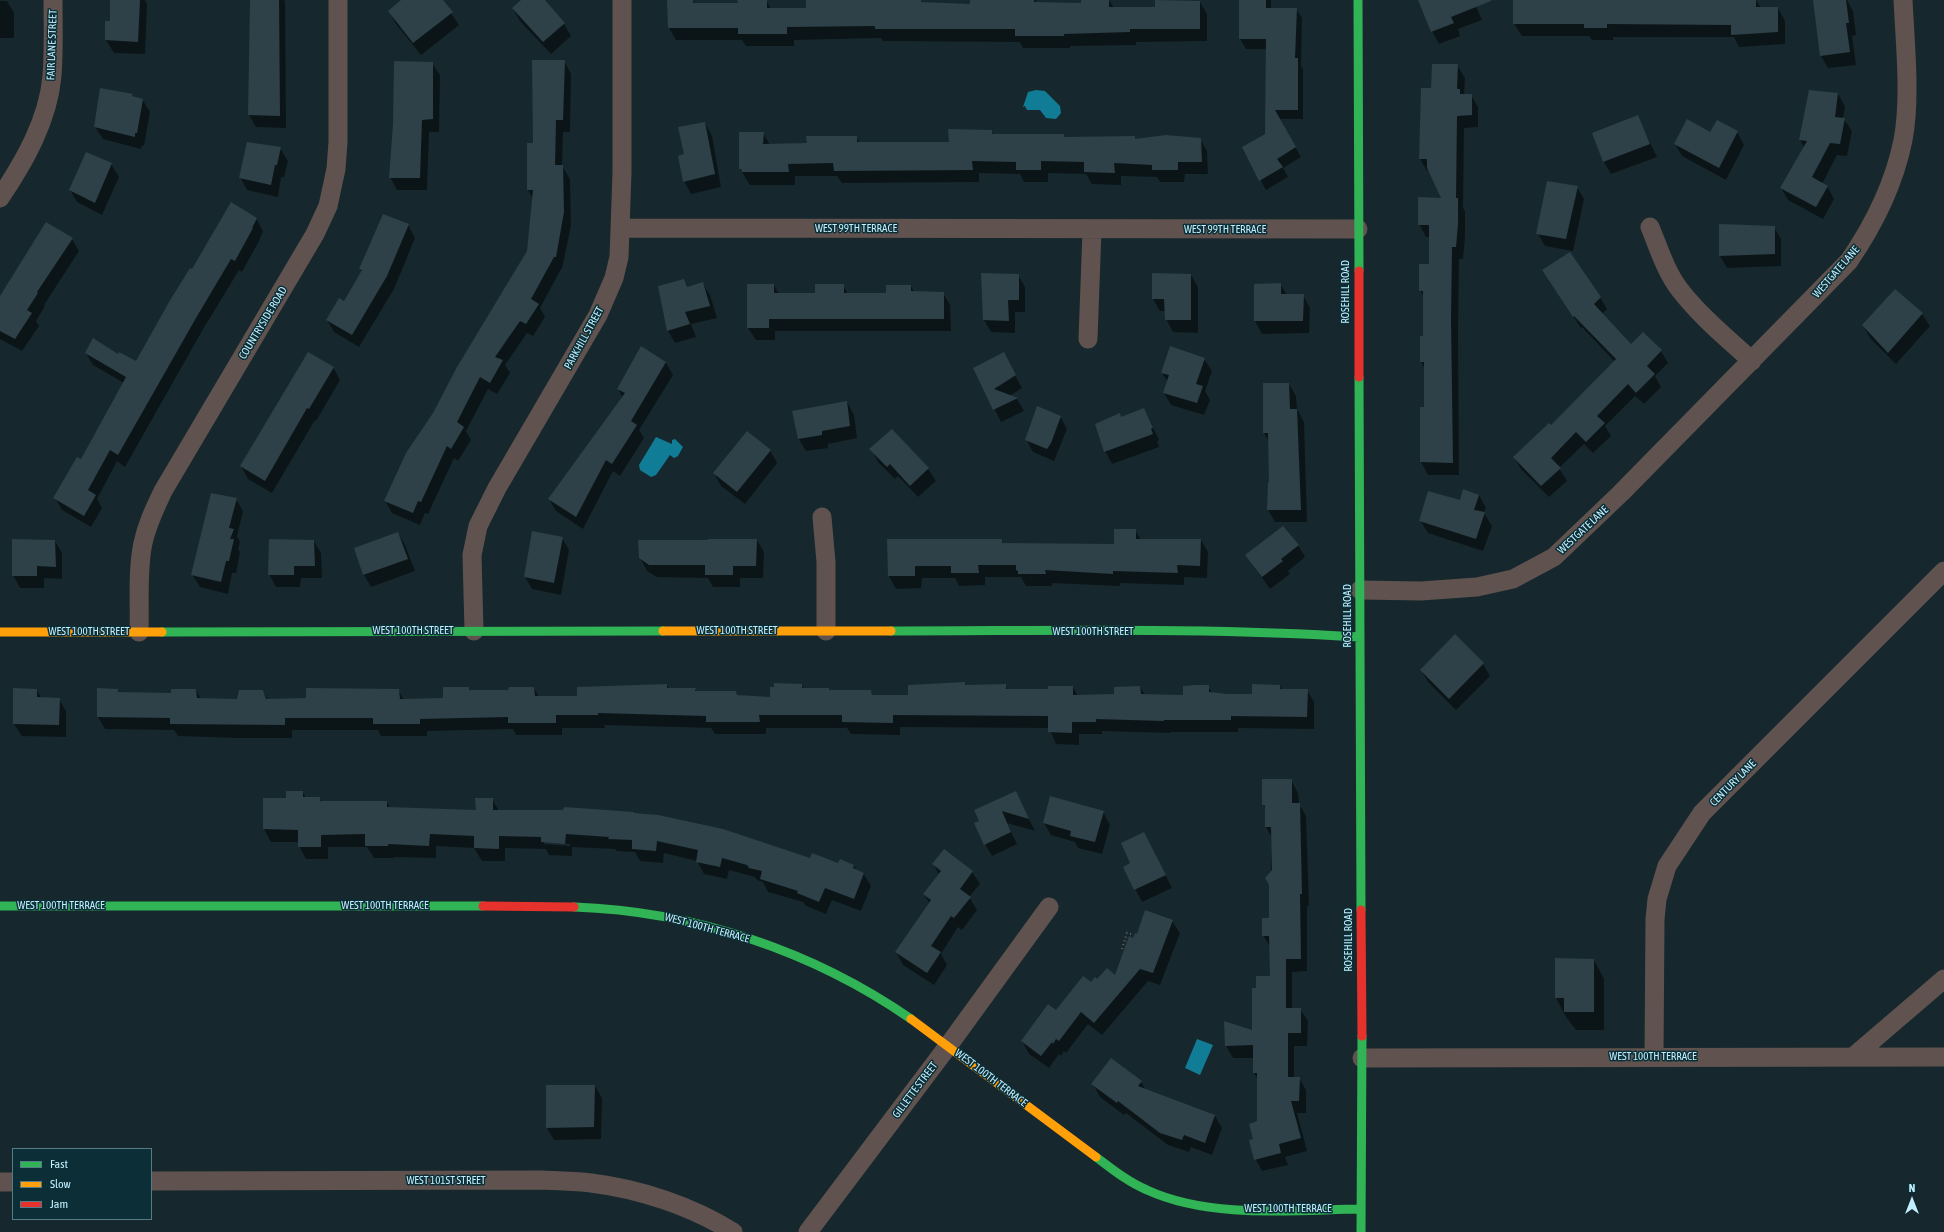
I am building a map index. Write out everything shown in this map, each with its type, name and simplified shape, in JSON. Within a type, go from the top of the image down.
[{"type":"street","name":"FAIR LANE STREET","points":[[0,198],[30,148],[47,104],[52,71],[53,0]]},
{"type":"street","name":"COUNTRYSIDE ROAD","points":[[140,632],[141,563],[143,543],[151,516],[163,491],[315,234],[328,206],[336,169],[338,142],[338,0]]},
{"type":"street","name":"PARKHILL STREET","points":[[474,631],[472,555],[478,526],[497,488],[598,315],[614,278],[619,257],[622,173],[622,0]]},
{"type":"street","name":"ROSEHILL ROAD","points":[[1358,0],[1362,1058],[1361,1232]]},
{"type":"street","name":"WESTGATE LANE","points":[[1360,590],[1421,591],[1477,588],[1513,579],[1554,557],[1611,504],[1849,261],[1868,233],[1884,204],[1892,183],[1904,139],[1907,106],[1903,0]]},
{"type":"street","points":[[1650,227],[1664,263],[1680,290],[1702,314],[1752,361]]},
{"type":"street","name":"WEST 99TH TERRACE","points":[[621,228],[1092,230],[1358,229]]},
{"type":"street","points":[[1088,339],[1092,230]]},
{"type":"street","points":[[822,517],[826,562],[826,631]]},
{"type":"street","name":"CENTURY LANE","points":[[1654,1057],[1655,919],[1657,899],[1667,866],[1702,813],[1944,571]]},
{"type":"street","name":"WEST 100TH STREET","points":[[0,632],[1197,632],[1314,634],[1360,637]]},
{"type":"street","name":"WEST 100TH TERRACE","points":[[0,906],[526,906],[606,908],[662,916],[736,934],[775,948],[843,978],[885,1002],[948,1046],[1084,1149],[1131,1182],[1152,1193],[1212,1208],[1361,1209]]},
{"type":"street","name":"GILLETTE STREET","points":[[808,1232],[948,1046],[1049,907]]},
{"type":"street","points":[[1853,1057],[1944,979]]},
{"type":"street","name":"WEST 100TH TERRACE","points":[[1362,1058],[1944,1057]]},
{"type":"street","name":"WEST 101ST STREET","points":[[152,1181],[542,1180],[591,1183],[646,1194],[689,1210],[733,1232]]},
{"type":"street","points":[[0,1182],[12,1182]]},
{"type":"path","points":[[1122,949],[1127,933],[1134,935]]},
{"type":"water","points":[[1036,90],[1045,91],[1060,106],[1061,113],[1056,119],[1046,118],[1040,110],[1027,110],[1025,106],[1023,107],[1028,92]]},
{"type":"water","points":[[656,437],[672,444],[672,440],[675,439],[683,447],[678,456],[674,458],[670,455],[656,475],[651,477],[640,470],[639,465]]},
{"type":"water","points":[[1197,1039],[1213,1045],[1200,1075],[1185,1068]]},
{"type":"building","points":[[110,0],[140,0],[138,42],[105,40],[105,21],[110,21]]},
{"type":"building","points":[[250,0],[279,0],[280,116],[248,115]]},
{"type":"building","points":[[401,0],[443,0],[453,12],[413,43],[388,11]]},
{"type":"building","points":[[521,0],[545,0],[565,23],[543,42],[512,8]]},
{"type":"building","points":[[667,0],[693,0],[693,3],[738,3],[737,0],[767,0],[767,8],[806,8],[806,0],[921,0],[921,2],[970,4],[970,0],[1034,0],[1034,2],[1081,3],[1081,0],[1109,0],[1109,7],[1155,7],[1155,0],[1200,1],[1200,29],[1130,29],[1130,32],[1064,34],[1064,36],[1015,36],[1015,29],[875,29],[875,26],[787,27],[787,34],[738,34],[738,28],[668,28]]},
{"type":"building","points":[[1239,0],[1266,0],[1266,8],[1297,8],[1295,58],[1298,58],[1298,110],[1275,110],[1296,147],[1277,159],[1283,167],[1259,181],[1242,147],[1265,134],[1266,39],[1239,39]]},
{"type":"building","points":[[1418,0],[1491,1],[1451,17],[1454,23],[1431,32]]},
{"type":"building","points":[[1513,0],[1756,0],[1756,7],[1778,7],[1778,32],[1731,35],[1731,25],[1607,24],[1607,28],[1584,28],[1584,24],[1513,24]]},
{"type":"building","points":[[1813,0],[1846,0],[1849,23],[1846,23],[1850,52],[1820,56]]},
{"type":"building","points":[[532,60],[565,60],[563,120],[556,120],[555,165],[563,165],[564,212],[556,257],[554,257],[531,299],[539,304],[526,324],[520,321],[495,357],[503,360],[490,383],[480,377],[457,422],[464,427],[451,449],[447,446],[421,502],[418,501],[413,513],[384,501],[406,453],[433,413],[457,367],[527,251],[533,190],[527,190],[527,143],[533,143]]},
{"type":"building","points":[[394,61],[433,62],[433,119],[422,120],[420,178],[389,178],[393,124]]},
{"type":"building","points":[[1432,64],[1458,64],[1457,89],[1460,89],[1460,94],[1472,94],[1472,115],[1457,116],[1456,198],[1458,198],[1458,224],[1456,247],[1452,247],[1451,319],[1453,463],[1420,462],[1420,407],[1424,407],[1424,362],[1420,362],[1420,336],[1423,336],[1423,291],[1419,291],[1419,264],[1429,264],[1429,225],[1418,225],[1418,197],[1441,198],[1427,168],[1427,159],[1419,159],[1421,88],[1431,88]]},
{"type":"building","points":[[100,88],[133,94],[132,96],[143,99],[135,137],[94,127]]},
{"type":"building","points":[[1809,90],[1838,93],[1835,117],[1845,118],[1840,144],[1830,143],[1812,177],[1828,186],[1816,207],[1780,188],[1807,141],[1799,140]]},
{"type":"building","points":[[1638,115],[1650,144],[1603,162],[1592,133]]},
{"type":"building","points":[[1687,119],[1710,132],[1717,120],[1738,131],[1719,168],[1674,144]]},
{"type":"building","points":[[705,122],[715,174],[683,182],[678,156],[684,154],[678,127]]},
{"type":"building","points":[[948,129],[992,130],[992,134],[1064,134],[1064,137],[1135,136],[1135,139],[1166,135],[1201,138],[1202,162],[1178,162],[1178,170],[1152,170],[1152,165],[1114,163],[1115,173],[1084,172],[1084,162],[1041,161],[1041,170],[1016,170],[1016,162],[972,161],[973,170],[834,171],[833,163],[788,164],[789,172],[742,172],[741,169],[739,169],[739,132],[764,132],[763,144],[807,143],[806,136],[857,136],[857,142],[949,142]]},
{"type":"building","points":[[247,142],[281,147],[277,165],[275,165],[271,185],[239,178]]},
{"type":"building","points":[[86,152],[112,163],[95,203],[69,190]]},
{"type":"building","points":[[1547,181],[1578,186],[1566,239],[1536,234]]},
{"type":"building","points":[[231,202],[257,218],[253,228],[235,261],[231,259],[118,455],[110,450],[88,490],[96,495],[84,516],[53,498],[77,457],[81,459],[126,377],[85,353],[93,338],[118,354],[119,352],[136,361],[169,302],[190,268],[192,269]]},
{"type":"building","points":[[383,214],[409,224],[387,276],[352,335],[326,320],[339,298],[344,301],[362,270],[359,269]]},
{"type":"building","points":[[46,222],[73,238],[37,292],[38,293],[27,310],[32,313],[15,339],[0,331],[0,296]]},
{"type":"building","points":[[1719,224],[1775,226],[1775,254],[1719,256]]},
{"type":"building","points":[[1570,252],[1601,297],[1594,304],[1631,344],[1643,332],[1662,350],[1647,366],[1655,374],[1636,393],[1628,384],[1597,416],[1605,423],[1586,442],[1576,432],[1551,458],[1561,468],[1541,486],[1513,457],[1549,423],[1551,425],[1616,359],[1574,316],[1573,317],[1542,270]]},
{"type":"building","points":[[981,273],[1019,274],[1019,300],[1008,300],[1009,321],[983,320]]},
{"type":"building","points":[[1152,273],[1191,274],[1191,320],[1165,320],[1164,299],[1152,299]]},
{"type":"building","points":[[684,279],[687,287],[703,282],[710,306],[685,312],[690,324],[667,331],[658,286]]},
{"type":"building","points":[[1281,283],[1281,294],[1304,294],[1303,321],[1254,321],[1254,284]]},
{"type":"building","points":[[747,284],[774,284],[774,293],[815,293],[815,284],[844,284],[844,293],[886,293],[886,285],[911,285],[911,291],[944,292],[944,319],[769,319],[769,328],[747,328]]},
{"type":"building","points":[[1895,289],[1923,313],[1888,353],[1862,325]]},
{"type":"building","points":[[641,346],[666,362],[631,421],[637,425],[612,464],[606,460],[576,517],[548,499],[625,393],[617,389]]},
{"type":"building","points":[[1170,346],[1205,358],[1196,384],[1203,386],[1197,403],[1163,393],[1169,375],[1161,373]]},
{"type":"building","points":[[308,352],[334,367],[309,409],[307,408],[265,481],[240,466]]},
{"type":"building","points":[[1004,352],[1016,375],[994,389],[1018,398],[993,410],[973,368]]},
{"type":"building","points":[[1263,383],[1289,383],[1290,409],[1297,409],[1301,510],[1267,510],[1269,482],[1268,433],[1263,433]]},
{"type":"building","points":[[847,401],[850,426],[822,431],[822,435],[798,439],[792,411]]},
{"type":"building","points":[[1037,406],[1061,416],[1051,443],[1047,449],[1025,440]]},
{"type":"building","points":[[1144,408],[1153,428],[1151,429],[1153,434],[1104,452],[1095,424],[1120,413],[1121,417]]},
{"type":"building","points":[[892,429],[929,468],[910,486],[890,464],[887,467],[869,449]]},
{"type":"building","points":[[747,431],[771,450],[737,492],[713,473]]},
{"type":"building","points":[[1463,489],[1479,495],[1474,510],[1485,512],[1476,539],[1419,521],[1428,491],[1460,500]]},
{"type":"building","points":[[211,493],[237,498],[229,528],[234,529],[230,539],[234,539],[229,561],[226,561],[221,582],[191,575]]},
{"type":"building","points":[[1283,526],[1299,545],[1281,559],[1283,561],[1262,577],[1245,555]]},
{"type":"building","points":[[1114,529],[1136,529],[1136,539],[1201,539],[1200,566],[1177,565],[1178,573],[1113,571],[1113,574],[1045,570],[1046,574],[1018,574],[1016,565],[978,565],[979,573],[951,573],[951,566],[915,566],[915,576],[888,576],[887,539],[1002,539],[1002,543],[1114,544]]},
{"type":"building","points":[[532,531],[563,537],[554,583],[524,577]]},
{"type":"building","points":[[398,532],[408,559],[363,575],[354,548]]},
{"type":"building","points":[[12,539],[55,540],[56,567],[37,566],[37,576],[12,576]]},
{"type":"building","points":[[269,539],[314,540],[315,566],[294,566],[294,575],[268,575]]},
{"type":"building","points":[[757,539],[756,566],[733,566],[733,575],[705,575],[705,565],[649,565],[639,558],[638,540]]},
{"type":"building","points":[[1455,634],[1484,663],[1449,699],[1420,670]]},
{"type":"building","points":[[965,682],[965,685],[1006,684],[1006,689],[1048,689],[1048,686],[1073,686],[1073,695],[1114,694],[1114,687],[1140,686],[1141,694],[1183,695],[1183,686],[1195,685],[1209,685],[1209,692],[1252,694],[1252,684],[1280,685],[1280,689],[1308,689],[1307,717],[1231,716],[1231,720],[1164,721],[1096,719],[1096,722],[1072,722],[1072,733],[1048,732],[1048,716],[893,715],[893,723],[842,722],[842,715],[759,715],[760,722],[706,722],[706,716],[598,713],[598,715],[556,715],[556,723],[508,723],[508,717],[420,719],[420,724],[373,724],[373,718],[285,718],[285,725],[170,724],[170,718],[97,717],[97,688],[118,689],[118,692],[171,693],[171,689],[196,689],[197,698],[237,699],[239,690],[263,690],[266,699],[306,698],[306,688],[399,689],[400,699],[443,698],[443,687],[469,687],[469,690],[508,690],[509,687],[534,687],[535,696],[577,696],[577,687],[667,684],[667,688],[696,688],[695,691],[736,691],[737,695],[770,697],[770,687],[774,687],[774,683],[802,684],[802,688],[829,688],[829,690],[871,690],[872,695],[908,695],[908,685]]},
{"type":"building","points":[[13,688],[37,689],[37,697],[60,698],[59,725],[13,724]]},
{"type":"building","points":[[1262,779],[1292,779],[1292,803],[1300,803],[1302,894],[1300,894],[1301,959],[1286,959],[1286,1008],[1301,1008],[1301,1033],[1288,1033],[1288,1077],[1300,1077],[1299,1101],[1291,1101],[1301,1138],[1279,1144],[1281,1153],[1254,1160],[1249,1140],[1253,1139],[1249,1124],[1257,1121],[1257,1073],[1253,1073],[1253,1045],[1225,1046],[1224,1021],[1252,1030],[1252,988],[1256,988],[1256,976],[1270,976],[1269,936],[1262,936],[1262,918],[1269,918],[1269,885],[1265,878],[1272,870],[1271,827],[1265,827],[1265,805],[1262,805]]},
{"type":"building","points":[[286,791],[303,791],[303,797],[320,797],[320,801],[387,801],[387,807],[476,810],[475,798],[493,798],[493,810],[563,810],[564,807],[658,815],[723,829],[810,858],[812,853],[838,863],[840,859],[854,865],[853,868],[864,873],[854,899],[825,888],[819,902],[797,893],[798,891],[760,879],[762,871],[749,868],[747,865],[722,858],[720,867],[696,862],[698,850],[657,841],[656,851],[632,849],[632,840],[608,839],[609,837],[566,834],[565,844],[541,842],[541,837],[499,836],[499,849],[474,848],[474,836],[430,834],[429,846],[388,844],[388,846],[365,846],[365,834],[321,835],[321,847],[298,847],[298,830],[263,829],[263,798],[286,798]]},
{"type":"building","points":[[1016,791],[1029,819],[1002,811],[1011,832],[984,845],[974,823],[979,821],[974,810]]},
{"type":"building","points":[[1050,796],[1104,811],[1095,842],[1070,836],[1071,831],[1043,823]]},
{"type":"building","points":[[1144,832],[1166,875],[1134,890],[1123,867],[1130,863],[1121,843]]},
{"type":"building","points":[[944,849],[973,871],[960,889],[971,897],[954,918],[951,916],[931,946],[941,952],[927,973],[895,952],[931,900],[923,894],[941,871],[932,864]]},
{"type":"building","points":[[1145,910],[1173,920],[1153,973],[1140,969],[1094,1023],[1081,1012],[1059,1041],[1056,1039],[1053,1044],[1052,1042],[1041,1056],[1021,1041],[1048,1004],[1056,1010],[1083,976],[1091,982],[1095,977],[1097,979],[1107,968],[1115,975],[1129,936],[1133,938],[1135,933],[1137,934]]},
{"type":"building","points":[[1555,958],[1594,959],[1594,1012],[1564,1012],[1564,998],[1555,998]]},
{"type":"building","points":[[1111,1058],[1142,1081],[1138,1086],[1215,1115],[1205,1143],[1184,1135],[1182,1140],[1160,1133],[1118,1101],[1117,1103],[1091,1084]]},
{"type":"building","points":[[546,1085],[595,1085],[594,1127],[546,1128]]},
{"type":"traffic: fast","points":[[1358,0],[1359,271]]},
{"type":"traffic: fast","points":[[1359,377],[1361,910]]},
{"type":"traffic: fast","points":[[162,632],[663,631]]},
{"type":"traffic: fast","points":[[891,631],[1184,631],[1360,637]]},
{"type":"traffic: fast","points":[[0,906],[483,906]]},
{"type":"traffic: fast","points":[[574,907],[619,910],[664,917],[708,926],[751,939],[834,973],[911,1019]]},
{"type":"traffic: fast","points":[[1361,1232],[1362,1036]]},
{"type":"traffic: fast","points":[[1096,1157],[1120,1175],[1140,1187],[1171,1199],[1197,1205],[1252,1211],[1361,1209]]},
{"type":"traffic: slow","points":[[663,631],[891,631]]},
{"type":"traffic: slow","points":[[0,632],[162,632]]},
{"type":"traffic: slow","points":[[911,1019],[1096,1157]]},
{"type":"traffic: jam","points":[[1359,271],[1359,377]]},
{"type":"traffic: jam","points":[[483,906],[574,907]]},
{"type":"traffic: jam","points":[[1361,910],[1362,1036]]}]
